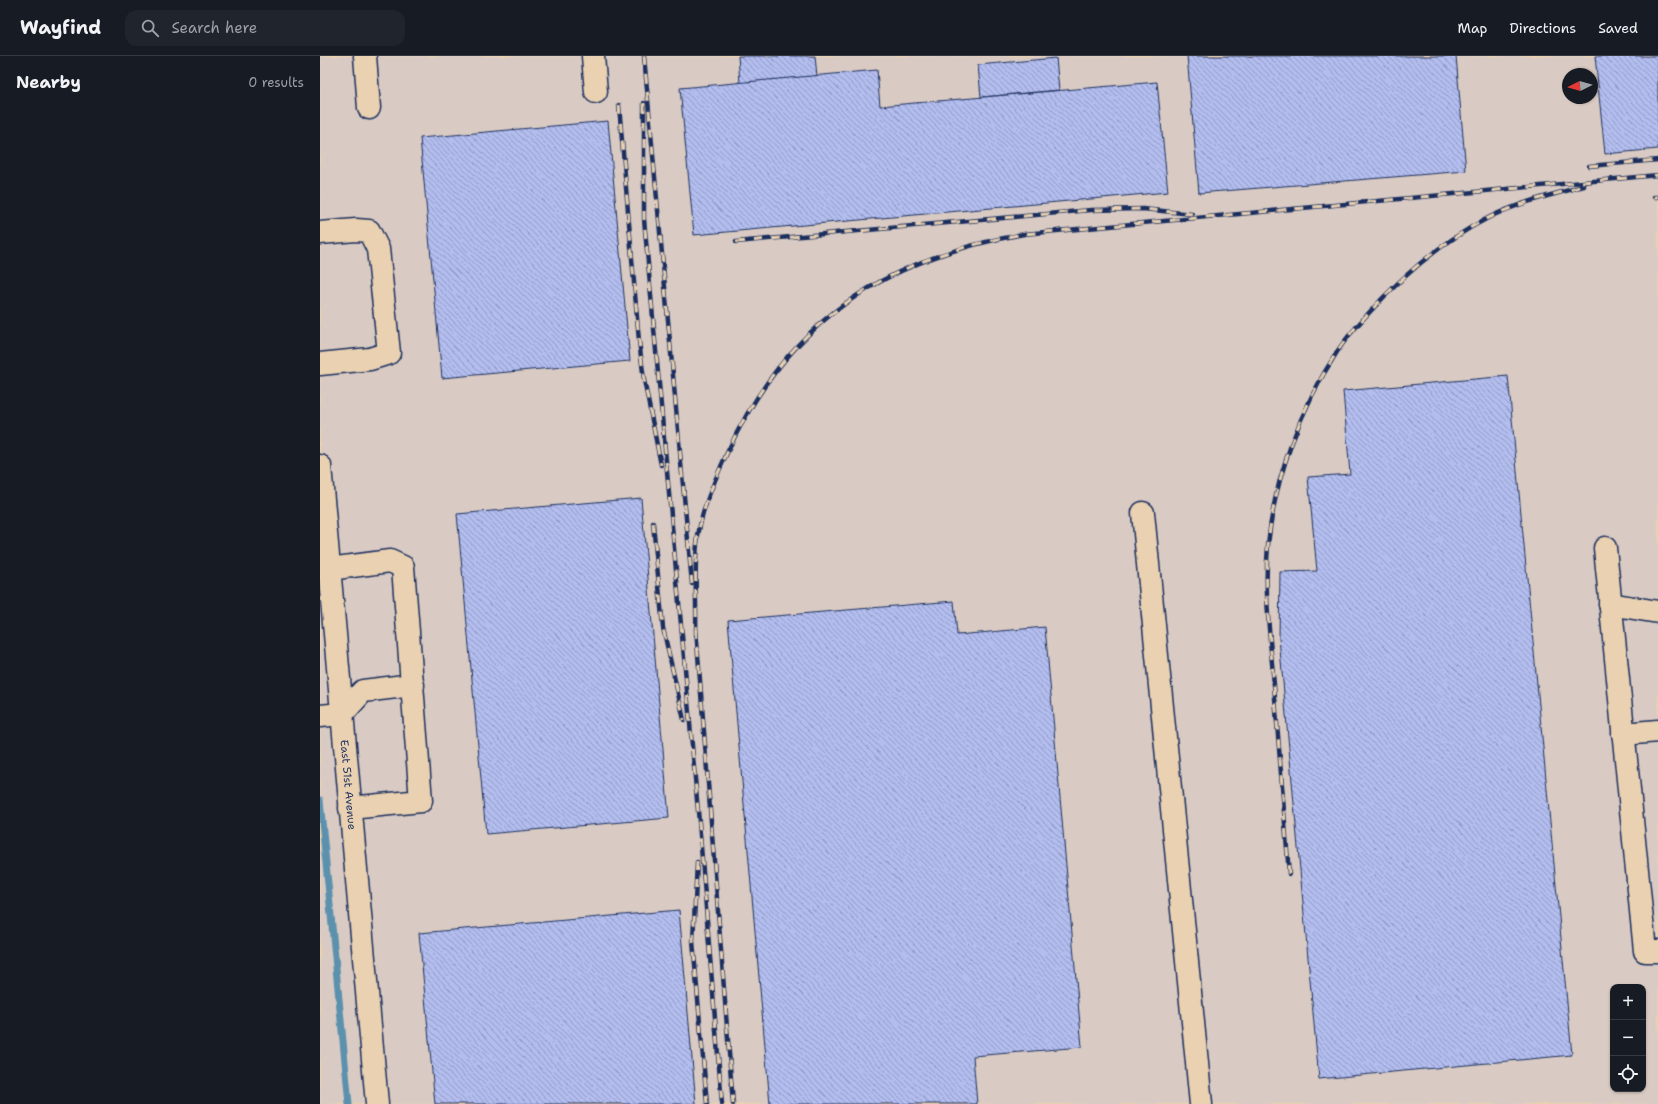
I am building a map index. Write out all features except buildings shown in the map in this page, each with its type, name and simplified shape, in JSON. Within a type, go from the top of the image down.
[{"type":"street","points":[[365,56],[369,108]]},
{"type":"street","points":[[593,56],[596,92]]},
{"type":"street","points":[[320,233],[356,230],[369,231],[378,249],[389,353],[370,359],[320,364]]},
{"type":"street","name":"East 51st Avenue","points":[[320,466],[377,1104]]},
{"type":"street","points":[[1143,513],[1201,1104]]},
{"type":"street","points":[[1605,548],[1645,952],[1658,950]]},
{"type":"street","points":[[329,569],[390,561],[403,567],[421,800],[350,808]]},
{"type":"street","points":[[1610,604],[1658,612]]},
{"type":"street","points":[[320,716],[342,714],[363,691],[413,685]]},
{"type":"street","points":[[1623,734],[1658,731]]},
{"type":"shaded area","points":[[320,56],[1658,56],[1658,1104],[320,1104]]},
{"type":"waterway","points":[[320,800],[349,1104]]},
{"type":"railway","points":[[644,56],[692,584]]},
{"type":"railway","points":[[644,103],[644,219],[699,822],[722,1104]]},
{"type":"railway","points":[[619,105],[639,341],[644,380],[661,465]]},
{"type":"railway","points":[[1589,166],[1658,160]]},
{"type":"railway","points":[[696,635],[696,555],[701,520],[708,497],[722,464],[751,407],[779,367],[810,332],[846,303],[884,279],[927,260],[974,245],[1024,234],[1658,175]]},
{"type":"railway","points":[[1289,874],[1268,615],[1267,562],[1271,520],[1276,495],[1291,444],[1301,420],[1324,373],[1340,347],[1358,324],[1422,261],[1454,238],[1488,218],[1523,204],[1584,186]]},
{"type":"railway","points":[[736,242],[1091,210],[1143,209],[1192,214]]},
{"type":"railway","points":[[653,523],[663,628],[684,720]]},
{"type":"railway","points":[[696,629],[733,1104]]},
{"type":"railway","points":[[697,862],[693,941],[707,1104]]}]
